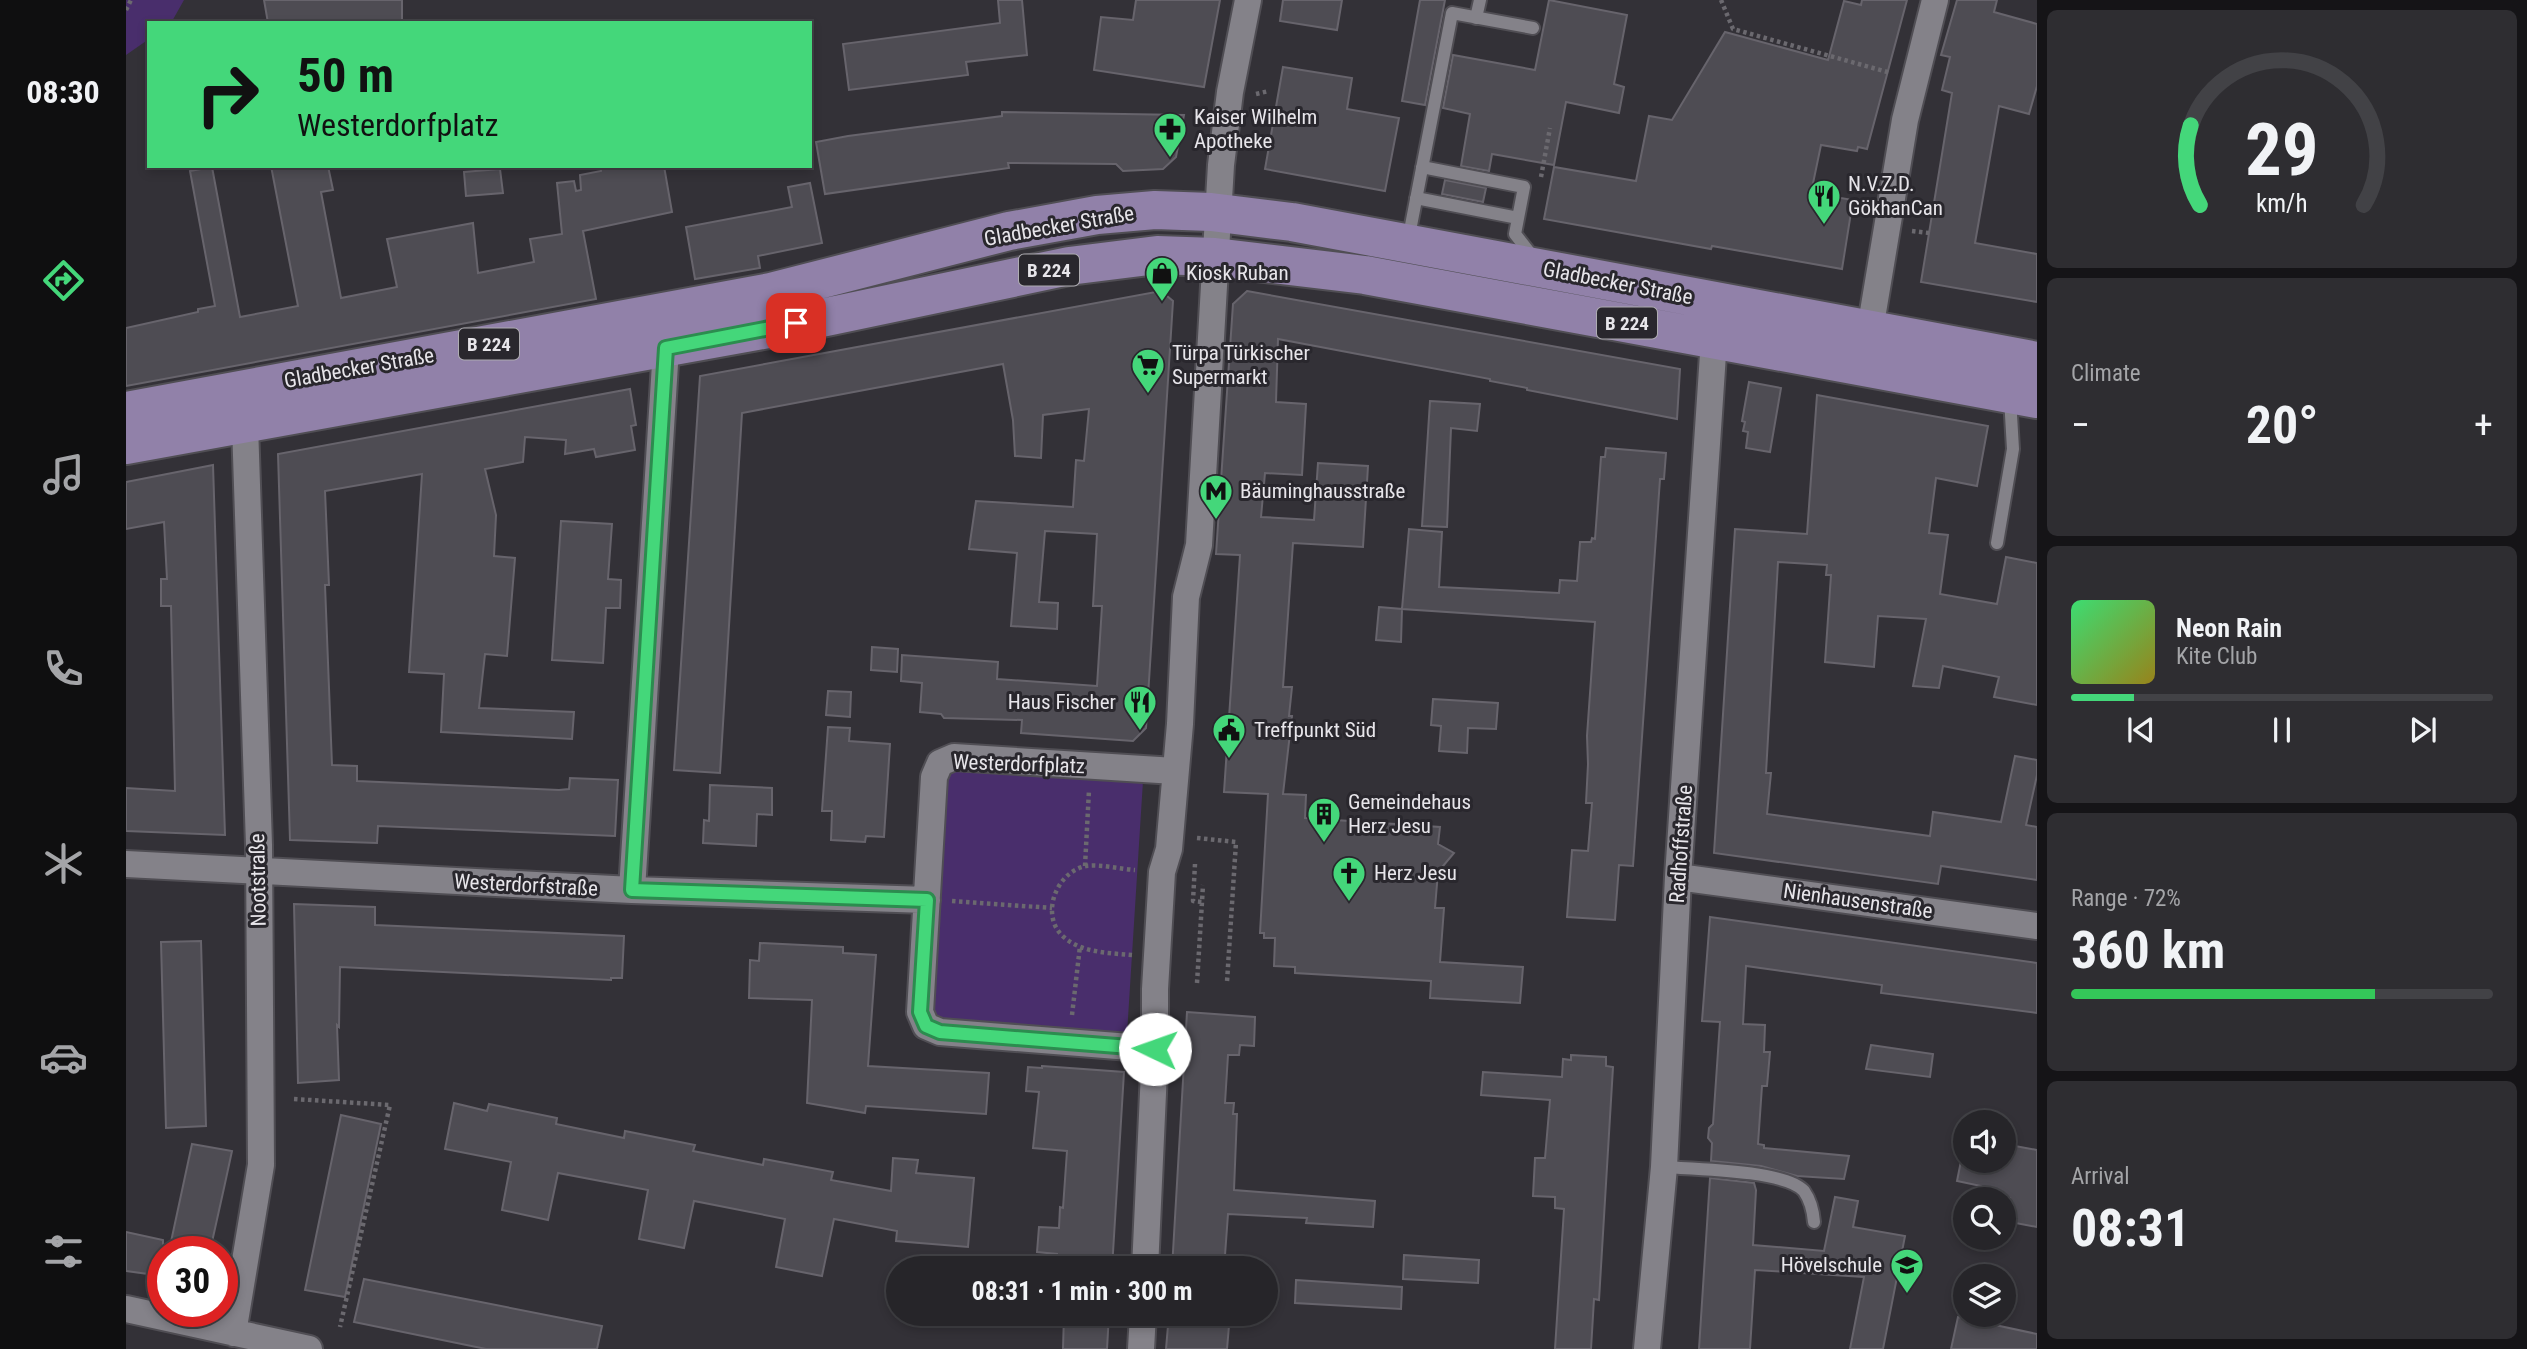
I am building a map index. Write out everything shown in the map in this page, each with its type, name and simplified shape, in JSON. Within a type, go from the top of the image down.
[{"type":"main road","name":"Gladbecker Straße","points":[[126,411],[771,292],[1009,231],[1097,215],[1155,210],[1217,212],[1277,219],[2037,361]]},
{"type":"main road","name":"Gladbecker Straße","points":[[126,445],[666,348],[1069,267],[1157,256],[1214,257],[1365,275],[2023,396]]},
{"type":"street","points":[[1146,1256],[1162,872],[1170,849],[1186,597],[1199,545],[1217,212],[1230,92],[1248,0]]},
{"type":"street","points":[[1870,330],[1905,120],[1934,0]]},
{"type":"street","name":"Radhoffstraße","points":[[1647,1349],[1664,1167],[1678,877],[1714,339]]},
{"type":"street","points":[[632,890],[666,348]]},
{"type":"street","name":"Nootstraße","points":[[233,1333],[261,1165],[258,871],[245,425]]},
{"type":"street","name":"Westerdorfplatz","points":[[1155,1049],[940,1032],[926,1026],[920,1012],[934,777],[940,763],[954,757],[1175,771]]},
{"type":"street","name":"Westerdorfstraße","points":[[126,864],[632,890],[927,900]]},
{"type":"street","name":"Nienhausenstraße","points":[[1678,877],[2037,926]]},
{"type":"street","points":[[126,1309],[309,1349]]},
{"type":"street","points":[[1141,1349],[1142,1326]]},
{"type":"lane","points":[[1476,18],[1480,0]]},
{"type":"lane","points":[[1408,242],[1452,13],[1533,28]]},
{"type":"lane","points":[[1422,167],[1524,187],[1515,234],[1542,268]]},
{"type":"lane","points":[[1416,198],[1518,218]]},
{"type":"lane","points":[[1997,543],[2023,396]]},
{"type":"lane","points":[[1664,1167],[1770,1175],[1789,1181],[1803,1189],[1813,1207],[1814,1222]]},
{"type":"path","points":[[126,10],[131,0]]},
{"type":"path","points":[[1721,0],[1733,29],[1892,74]]},
{"type":"path","points":[[1255,94],[1269,91]]},
{"type":"path","points":[[1909,230],[1929,233]]},
{"type":"path","points":[[1085,866],[1091,766]]},
{"type":"path","points":[[1197,838],[1236,842],[1227,982]]},
{"type":"path","points":[[1138,955],[1102,953],[1064,938],[1052,921],[1052,908],[1055,892],[1064,878],[1085,866],[1142,870]]},
{"type":"path","points":[[927,900],[1052,908]]},
{"type":"path","points":[[1197,983],[1202,902]]},
{"type":"path","points":[[1068,1043],[1080,946]]},
{"type":"path","points":[[294,1099],[390,1105],[340,1327]]},
{"type":"shaded area","points":[[126,0],[184,0],[172,21],[147,21],[147,40],[126,55]]},
{"type":"shaded area","points":[[958,768],[1143,781],[1127,1034],[943,1022],[930,1006],[945,779]]},
{"type":"building","points":[[264,0],[402,0],[402,21],[268,21]]},
{"type":"building","points":[[998,0],[1022,0],[1027,55],[966,62],[968,75],[849,90],[843,44],[1000,23]]},
{"type":"building","points":[[1136,0],[1220,0],[1204,87],[1094,70],[1101,17],[1133,20]]},
{"type":"building","points":[[1283,0],[1342,0],[1337,30],[1280,21]]},
{"type":"building","points":[[1420,0],[1445,0],[1425,105],[1402,101]]},
{"type":"building","points":[[1549,0],[1627,15],[1614,84],[1624,87],[1619,113],[1566,102],[1554,165],[1492,154],[1489,171],[1461,166],[1470,114],[1443,108],[1453,55],[1535,70]]},
{"type":"building","points":[[1862,0],[1907,0],[1867,149],[1858,147],[1857,151],[1821,145],[1811,193],[1853,200],[1842,269],[1544,219],[1554,167],[1636,181],[1649,116],[1672,120],[1725,32],[1828,60],[1844,1],[1861,5]]},
{"type":"building","points":[[1957,0],[1997,0],[1994,12],[2037,24],[2037,86],[2029,114],[1999,106],[1975,243],[2037,254],[2037,302],[1921,282],[1952,93],[1942,90],[1950,57],[1941,55]]},
{"type":"building","points":[[1283,67],[1352,78],[1347,109],[1399,118],[1385,191],[1265,169]]},
{"type":"building","points":[[1002,112],[1184,115],[1176,157],[1163,169],[1123,171],[1116,164],[1008,163],[1009,168],[825,194],[816,142],[1002,116]]},
{"type":"building","points":[[212,168],[240,317],[298,306],[271,168],[328,168],[333,190],[321,192],[341,298],[397,287],[387,239],[473,223],[478,273],[534,262],[530,239],[562,234],[557,183],[574,181],[576,191],[581,190],[580,175],[601,171],[601,168],[664,168],[672,212],[583,231],[596,299],[126,386],[126,328],[215,306],[190,171]]},
{"type":"building","points":[[500,169],[503,193],[466,196],[464,172]]},
{"type":"building","points":[[1445,180],[1486,188],[1483,202],[1442,194]]},
{"type":"building","points":[[810,183],[822,243],[758,256],[760,268],[695,279],[686,227],[792,207],[788,187]]},
{"type":"building","points":[[1161,291],[1173,301],[1146,728],[1133,741],[1021,733],[1022,720],[944,718],[941,714],[920,712],[922,683],[901,681],[902,655],[998,662],[997,679],[1097,686],[1102,606],[1093,606],[1097,534],[1045,531],[1039,602],[1058,603],[1057,629],[1011,626],[1017,553],[969,549],[976,501],[1073,507],[1076,460],[1084,461],[1089,409],[1043,415],[1041,458],[1015,456],[1013,420],[1003,364],[742,413],[720,773],[674,770],[700,376]]},
{"type":"building","points":[[1247,291],[1680,369],[1677,419],[1527,390],[1490,379],[1278,339],[1276,402],[1306,404],[1302,475],[1265,473],[1261,517],[1314,520],[1318,463],[1368,466],[1363,547],[1293,543],[1283,687],[1292,687],[1289,716],[1292,716],[1283,794],[1306,795],[1305,818],[1440,827],[1438,844],[1454,853],[1438,872],[1435,908],[1444,908],[1440,962],[1523,967],[1520,1003],[1430,998],[1431,981],[1295,973],[1295,967],[1274,966],[1275,938],[1264,938],[1264,933],[1260,933],[1268,794],[1224,792],[1240,555],[1216,554],[1233,304]]},
{"type":"building","points":[[1749,382],[1781,388],[1770,452],[1746,448],[1748,432],[1743,431],[1745,422],[1742,421]]},
{"type":"building","points":[[630,389],[636,425],[631,426],[635,450],[596,457],[594,449],[565,454],[566,440],[525,437],[523,462],[485,469],[496,515],[494,556],[515,558],[507,656],[485,654],[479,708],[574,712],[572,739],[441,732],[444,674],[409,672],[422,474],[325,491],[329,585],[325,585],[332,765],[357,766],[357,781],[559,790],[569,789],[570,778],[618,780],[615,836],[378,826],[377,843],[290,840],[278,454]]},
{"type":"building","points":[[1817,395],[1988,426],[1977,486],[1936,478],[1929,533],[1948,535],[1940,594],[1997,604],[2006,557],[2037,563],[2037,705],[1994,697],[1999,677],[1943,666],[1939,688],[1913,686],[1926,619],[1878,616],[1874,667],[1825,662],[1831,575],[1826,575],[1827,565],[1778,562],[1766,773],[1771,773],[1767,814],[1930,836],[1933,812],[2001,822],[2015,756],[2037,760],[2037,775],[2026,825],[2037,827],[2037,880],[1941,866],[1938,884],[1714,853],[1735,529],[1807,534]]},
{"type":"building","points":[[1430,401],[1480,404],[1477,431],[1451,428],[1447,527],[1422,526]]},
{"type":"building","points":[[1606,448],[1666,453],[1664,479],[1660,479],[1633,866],[1619,865],[1615,920],[1567,917],[1572,850],[1588,851],[1592,803],[1586,803],[1587,736],[1595,622],[1402,609],[1409,529],[1442,532],[1439,587],[1559,593],[1560,580],[1577,581],[1580,542],[1591,542],[1592,538],[1595,539],[1601,457],[1605,457]]},
{"type":"building","points":[[213,465],[225,835],[126,831],[126,788],[175,791],[171,606],[161,606],[161,579],[167,579],[164,522],[126,529],[126,482]]},
{"type":"building","points":[[561,521],[612,524],[608,579],[621,580],[620,608],[606,608],[603,663],[552,660]]},
{"type":"building","points":[[1379,607],[1402,609],[1401,642],[1376,640]]},
{"type":"building","points":[[872,647],[898,649],[897,672],[871,670]]},
{"type":"building","points":[[828,691],[851,692],[850,717],[826,715]]},
{"type":"building","points":[[1433,699],[1498,703],[1496,729],[1468,728],[1467,753],[1439,751],[1441,726],[1431,725]]},
{"type":"building","points":[[828,727],[850,728],[849,741],[890,744],[884,837],[866,836],[865,842],[831,840],[832,811],[822,811]]},
{"type":"building","points":[[710,785],[772,788],[772,815],[757,814],[756,846],[703,843],[704,820],[709,821]]},
{"type":"building","points":[[294,904],[375,907],[375,925],[624,936],[622,978],[611,980],[340,967],[339,1027],[337,1025],[339,1080],[298,1083]]},
{"type":"building","points":[[1710,917],[2037,963],[2037,1013],[1881,993],[1882,985],[1746,966],[1743,1024],[1765,1025],[1764,1052],[1770,1052],[1767,1086],[1762,1086],[1758,1144],[1764,1145],[1764,1148],[1849,1156],[1844,1179],[1797,1176],[1761,1166],[1711,1161],[1712,1143],[1708,1138],[1709,1128],[1713,1124],[1720,1022],[1702,1021]]},
{"type":"building","points":[[201,941],[206,1126],[166,1128],[161,942]]},
{"type":"building","points":[[760,943],[843,947],[843,953],[876,955],[868,1066],[989,1073],[986,1114],[866,1106],[865,1113],[807,1103],[812,1000],[749,998],[750,960],[759,961]]},
{"type":"building","points":[[1187,1012],[1255,1017],[1254,1046],[1240,1045],[1239,1055],[1228,1055],[1225,1103],[1234,1103],[1233,1114],[1237,1114],[1234,1190],[1375,1201],[1373,1227],[1306,1223],[1307,1218],[1228,1214],[1225,1256],[1173,1256]]},
{"type":"building","points":[[1871,1045],[1933,1054],[1930,1077],[1866,1069]]},
{"type":"building","points":[[1571,1055],[1606,1057],[1606,1066],[1613,1067],[1599,1300],[1594,1299],[1591,1349],[1555,1349],[1564,1209],[1555,1208],[1555,1197],[1533,1196],[1535,1158],[1545,1158],[1550,1100],[1481,1095],[1483,1072],[1562,1077],[1563,1059],[1571,1060]]},
{"type":"building","points":[[1028,1067],[1124,1072],[1113,1256],[1057,1256],[1037,1252],[1039,1227],[1059,1228],[1067,1151],[1033,1148],[1039,1092],[1026,1091]]},
{"type":"building","points":[[454,1103],[487,1111],[489,1104],[557,1118],[556,1124],[624,1138],[625,1131],[695,1145],[693,1151],[763,1165],[764,1159],[833,1172],[831,1180],[891,1191],[893,1158],[918,1160],[916,1173],[974,1178],[968,1247],[896,1241],[897,1231],[834,1219],[822,1276],[776,1267],[785,1219],[694,1201],[684,1248],[639,1239],[648,1190],[558,1173],[548,1220],[502,1210],[511,1162],[445,1149]]},
{"type":"building","points":[[341,1115],[381,1124],[345,1297],[305,1290]]},
{"type":"building","points":[[192,1144],[232,1151],[213,1236],[172,1236]]},
{"type":"building","points":[[2016,1146],[2037,1150],[2037,1227],[2016,1223],[2016,1187],[1981,1187],[1957,1181],[1959,1173],[2016,1173]]},
{"type":"building","points":[[1710,1178],[1754,1183],[1756,1190],[1753,1245],[1824,1251],[1835,1197],[1858,1201],[1853,1227],[1905,1236],[1883,1349],[1850,1349],[1864,1277],[1755,1270],[1750,1349],[1699,1349]]},
{"type":"building","points":[[126,1232],[147,1237],[147,1274],[126,1271]]},
{"type":"building","points":[[1404,1255],[1479,1260],[1478,1283],[1403,1279]]},
{"type":"building","points":[[364,1279],[602,1326],[597,1349],[486,1349],[354,1322]]},
{"type":"building","points":[[1296,1280],[1402,1287],[1401,1309],[1295,1303]]},
{"type":"building","points":[[1064,1326],[1108,1326],[1107,1349],[1063,1349]]},
{"type":"building","points":[[1168,1326],[1229,1326],[1227,1349],[1166,1349]]},
{"type":"building","points":[[1956,1327],[2004,1327],[2037,1334],[2037,1349],[1951,1349]]},
{"type":"place","name":"Kaiser Wilhelm Apotheke","points":[[1170,159]]},
{"type":"place","name":"N.V.Z.D. GökhanCan","points":[[1824,226]]},
{"type":"place","name":"Kiosk Ruban","points":[[1162,303]]},
{"type":"place","name":"Türpa Türkischer Supermarkt","points":[[1148,395]]},
{"type":"place","name":"Bäuminghausstraße","points":[[1216,521]]},
{"type":"place","name":"Haus Fischer","points":[[1140,732]]},
{"type":"place","name":"Treffpunkt Süd","points":[[1229,760]]},
{"type":"place","name":"Gemeindehaus Herz Jesu","points":[[1324,844]]},
{"type":"place","name":"Herz Jesu","points":[[1349,903]]},
{"type":"place","name":"Hövelschule","points":[[1907,1295]]},
{"type":"route","points":[[796,323],[666,348],[632,890],[927,900],[920,1012],[926,1026],[940,1032],[1155,1049]]}]
